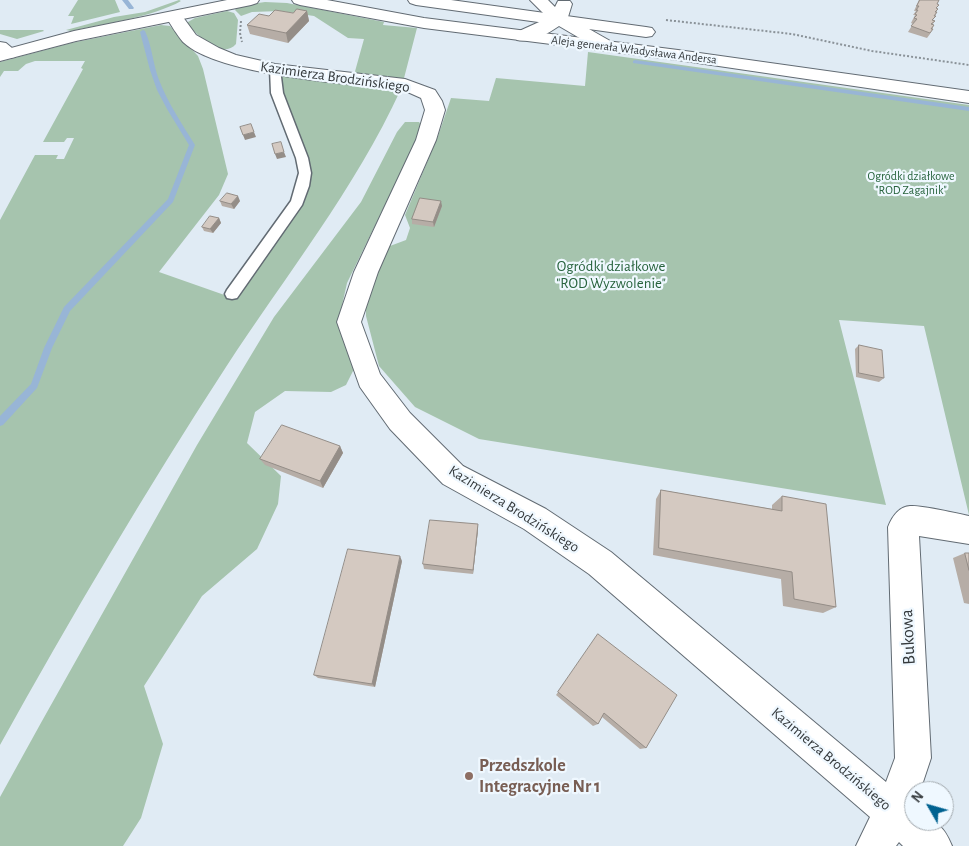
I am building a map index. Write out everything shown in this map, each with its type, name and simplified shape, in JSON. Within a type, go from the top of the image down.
[{"type":"street","points":[[3,52],[110,29],[183,8],[251,0]]},
{"type":"street","name":"Aleja generała Władysława Andersa","points":[[300,0],[424,23],[678,54],[969,97]]},
{"type":"street","name":"Aleja generała Władysława Andersa","points":[[416,0],[605,26],[658,27]]},
{"type":"street","points":[[484,9],[504,6],[517,0]]},
{"type":"street","points":[[538,0],[559,19],[606,46]]},
{"type":"street","points":[[523,36],[559,19],[564,11],[565,0],[605,26]]},
{"type":"street","name":"Kazimierza Brodzińskiego","points":[[183,8],[190,39],[205,48],[231,59],[275,69],[418,88],[428,94],[433,101],[435,110],[426,140],[366,272],[349,322],[369,379],[400,421],[453,475],[535,519],[600,563],[933,846]]},
{"type":"street","name":"Bukowa","points":[[894,813],[913,758],[903,527],[910,520],[969,530]]},
{"type":"street","points":[[875,846],[894,813]]},
{"type":"lane","points":[[232,294],[297,202],[303,186],[305,173],[302,158],[277,93],[275,69]]},
{"type":"path","points":[[658,27],[792,34],[863,50],[969,65]]},
{"type":"green space","points":[[78,0],[115,0],[120,12],[71,24],[74,16],[68,16]]},
{"type":"green space","points":[[179,0],[181,1],[170,7],[142,16],[71,31],[66,30],[114,17],[145,12]]},
{"type":"green space","points":[[265,2],[287,3],[384,22],[383,25],[417,28],[403,82],[354,75],[364,39],[348,38],[314,16],[280,11],[252,12],[241,16],[235,10],[238,6]]},
{"type":"green space","points":[[227,11],[234,13],[238,20],[236,44],[230,48],[217,48],[210,45],[188,25],[188,22],[195,18]]},
{"type":"green space","points":[[161,25],[170,26],[198,56],[203,69],[228,174],[219,195],[159,272],[233,298],[307,187],[280,77],[283,73],[401,89],[363,162],[341,197],[226,367],[138,507],[0,745],[0,220],[35,155],[58,155],[56,159],[64,159],[74,138],[67,138],[64,142],[43,142],[83,69],[81,68],[85,61],[35,61],[26,64],[18,71],[4,71],[0,77],[0,62],[71,43]]},
{"type":"green space","points":[[0,30],[44,31],[17,39],[0,34]]},
{"type":"green space","name":"Ogródki działkowe \"ROD Wyzwolenie\"","points":[[588,52],[969,105],[969,515],[924,326],[839,320],[886,505],[479,439],[415,407],[379,366],[366,316],[366,304],[385,250],[406,240],[410,228],[405,215],[438,136],[451,98],[489,101],[496,78],[585,86]]},
{"type":"green space","points":[[405,122],[419,122],[423,127],[347,283],[339,319],[355,367],[346,385],[331,392],[285,391],[255,412],[247,443],[281,476],[278,504],[257,549],[202,596],[144,686],[163,744],[141,818],[123,846],[0,846],[0,797],[42,721],[197,445],[274,317],[361,202],[397,132]]},
{"type":"building","points":[[920,0],[939,0],[937,4],[939,5],[936,8],[938,9],[934,16],[936,16],[932,20],[935,21],[931,24],[934,25],[931,29],[933,29],[930,33],[911,26],[917,19],[914,18],[917,15],[915,14]]},
{"type":"building","points":[[297,9],[307,11],[286,33],[247,25],[259,14],[269,16],[275,10],[293,13]]},
{"type":"building","points":[[251,124],[254,132],[243,135],[240,127]]},
{"type":"building","points":[[281,142],[284,152],[275,154],[272,144]]},
{"type":"building","points":[[227,193],[238,196],[231,204],[220,201]]},
{"type":"building","points":[[420,198],[441,201],[433,222],[412,219]]},
{"type":"building","points":[[210,216],[219,218],[210,229],[202,227]]},
{"type":"building","points":[[859,345],[882,350],[884,378],[859,373]]},
{"type":"building","points":[[282,425],[340,446],[320,481],[260,459]]},
{"type":"building","points":[[661,490],[782,511],[782,496],[826,504],[836,607],[794,599],[792,572],[659,548]]},
{"type":"building","points":[[430,520],[478,524],[473,570],[423,564]]},
{"type":"building","points":[[348,549],[400,556],[372,684],[314,675]]},
{"type":"building","points":[[965,553],[969,553],[969,570]]},
{"type":"building","points":[[598,634],[677,695],[646,748],[604,713],[598,724],[558,692]]},
{"type":"waterway","points":[[125,0],[131,8]]},
{"type":"waterway","points":[[0,422],[34,386],[48,348],[67,309],[171,200],[192,145],[160,90],[143,32]]},
{"type":"waterway","points":[[635,62],[969,109]]},
{"type":"place","name":"Przedszkole Integracyjne Nr 1","points":[[469,776]]},
{"type":"park label","name":"Ogródki działkowe \"ROD Zagajnik\"","points":[[911,183]]}]
